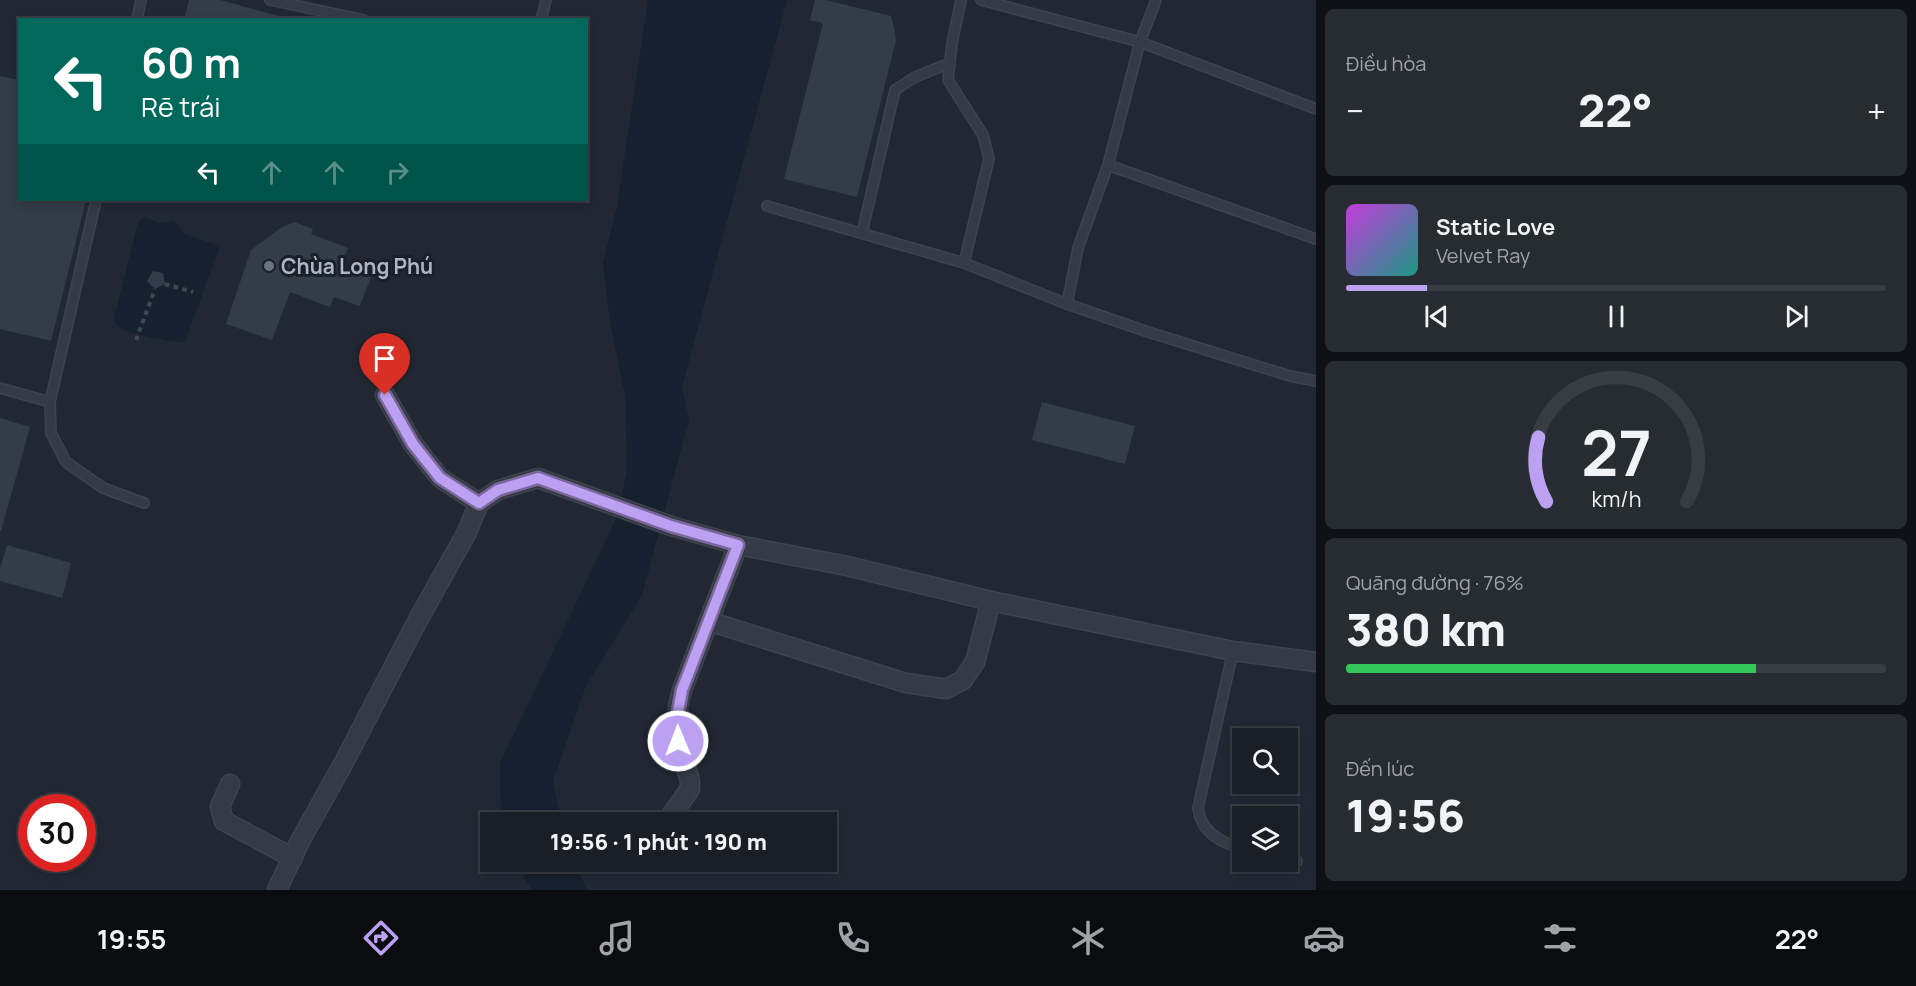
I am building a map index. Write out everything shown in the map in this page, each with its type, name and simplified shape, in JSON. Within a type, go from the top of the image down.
[{"type":"street","points":[[385,395],[413,444],[440,478],[479,503]]},
{"type":"street","points":[[277,890],[300,841],[343,764],[418,618],[466,534],[479,503],[498,490],[538,478],[623,510],[738,545],[847,566],[991,601],[1233,651],[1316,662]]},
{"type":"street","points":[[673,812],[690,789],[690,781],[678,741],[678,706],[682,690],[738,545]]},
{"type":"street","points":[[708,621],[906,683],[946,689],[963,680],[975,662],[991,601]]},
{"type":"street","points":[[230,784],[220,807],[224,821],[293,858]]},
{"type":"lane","points":[[137,18],[141,0]]},
{"type":"lane","points":[[270,0],[355,18]]},
{"type":"lane","points":[[542,18],[546,0]]},
{"type":"lane","points":[[961,0],[948,80],[983,135],[989,159],[964,263]]},
{"type":"lane","points":[[981,0],[1140,42],[1316,109]]},
{"type":"lane","points":[[1066,304],[1078,248],[1108,165],[1140,42],[1156,0]]},
{"type":"lane","points":[[862,233],[895,90],[915,78],[950,63]]},
{"type":"lane","points":[[1108,165],[1316,239]]},
{"type":"lane","points":[[96,201],[50,402],[51,433],[66,462],[103,488],[144,503]]},
{"type":"lane","points":[[766,206],[964,263],[1066,304],[1290,376],[1316,381]]},
{"type":"lane","points":[[0,388],[50,402]]},
{"type":"lane","points":[[1232,846],[1225,844],[1212,835],[1199,820],[1198,808],[1233,651]]},
{"type":"path","points":[[165,284],[193,292]]},
{"type":"path","points":[[136,340],[155,289]]},
{"type":"water","points":[[648,0],[787,0],[682,387],[689,420],[642,595],[586,686],[553,781],[559,812],[501,812],[500,763],[615,521],[627,472],[625,395],[610,323],[603,262],[617,206]]},
{"type":"water","points":[[145,217],[159,223],[172,221],[177,223],[184,234],[220,246],[185,342],[124,330],[116,324],[114,319],[138,222]]},
{"type":"water","points":[[521,872],[578,872],[588,890],[532,890]]},
{"type":"building","points":[[189,0],[220,0],[286,18],[184,18]]},
{"type":"building","points":[[815,0],[826,0],[891,16],[895,32],[896,40],[857,197],[784,179],[823,23],[810,20]]},
{"type":"building","points":[[0,76],[18,80],[18,201],[86,201],[51,341],[0,329]]},
{"type":"building","points":[[294,222],[313,229],[311,234],[348,248],[341,266],[371,277],[360,306],[334,297],[330,307],[290,292],[272,340],[226,324],[251,250],[279,229]]},
{"type":"building","points":[[153,271],[163,273],[165,284],[155,289],[147,281]]},
{"type":"building","points":[[1042,402],[1135,426],[1125,464],[1032,440]]},
{"type":"building","points":[[0,418],[30,427],[1,531],[0,531]]},
{"type":"building","points":[[7,545],[71,563],[62,598],[0,581],[0,569]]},
{"type":"place","name":"Chùa Long Phú","points":[[269,266]]},
{"type":"route","points":[[385,395],[413,444],[440,478],[479,503],[498,490],[538,478],[623,510],[738,545],[682,690],[676,722],[678,741]]}]
